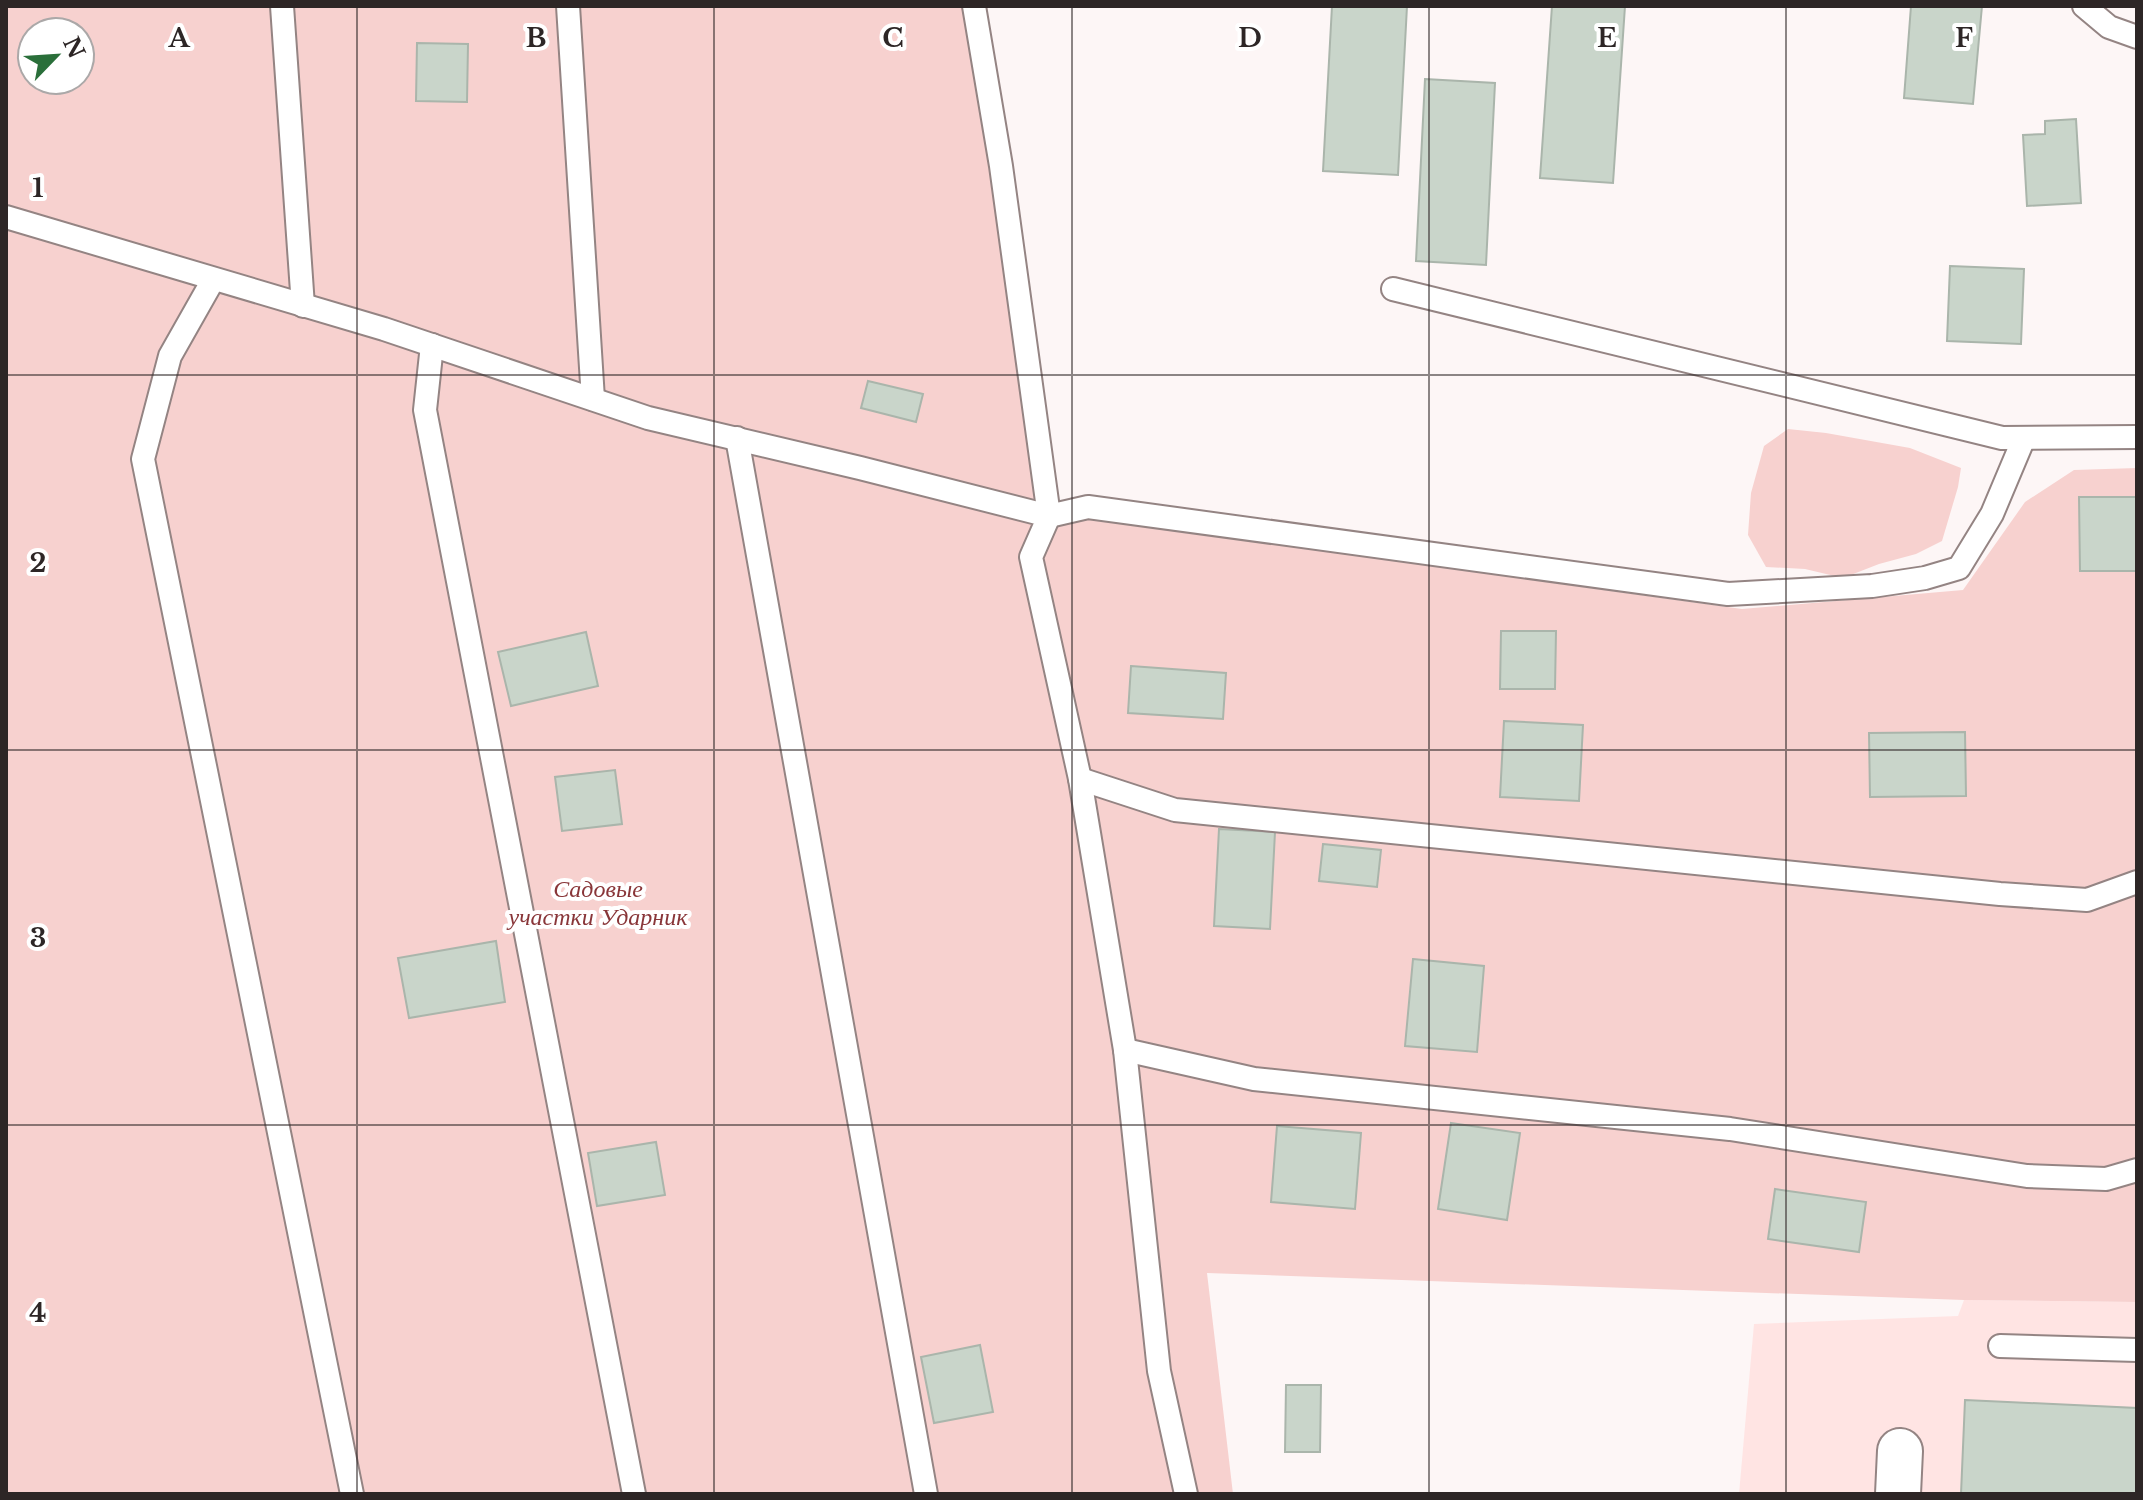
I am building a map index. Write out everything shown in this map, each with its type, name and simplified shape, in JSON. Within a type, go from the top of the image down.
[{"type":"street","points":[[1898,1494],[1900,1451]]},
{"type":"lane","points":[[282,6],[303,306]]},
{"type":"lane","points":[[568,6],[593,399]]},
{"type":"lane","points":[[974,6],[1001,166],[1049,516],[1031,557],[1080,779],[1125,1050],[1159,1371],[1186,1494]]},
{"type":"lane","points":[[2084,6],[2109,27],[2137,37]]},
{"type":"lane","points":[[6,217],[432,345],[648,418],[1049,516],[1088,507],[1728,594],[1872,586],[1925,578],[1959,568],[1992,514],[2024,438]]},
{"type":"lane","points":[[213,280],[170,356],[143,459],[352,1494]]},
{"type":"lane","points":[[1393,289],[2002,438],[2137,437]]},
{"type":"lane","points":[[432,345],[425,410],[634,1494]]},
{"type":"lane","points":[[737,438],[926,1494]]},
{"type":"lane","points":[[1080,779],[1175,810],[2000,894],[2087,900],[2137,882]]},
{"type":"lane","points":[[1125,1050],[1254,1079],[1730,1129],[2027,1176],[2106,1179],[2137,1170]]},
{"type":"lane","points":[[2000,1346],[2137,1350]]},
{"type":"shaded area","points":[[1964,1300],[2137,1302],[2137,1494],[1739,1494],[1754,1324],[1958,1316]]},
{"type":"green space","name":"Садовые участки Ударник","points":[[6,6],[965,6],[1042,512],[1742,609],[1963,590],[2025,502],[2074,470],[2137,468],[2137,1302],[1964,1300],[1207,1273],[1233,1494],[6,1494]]},
{"type":"green space","points":[[1788,429],[1910,448],[1961,468],[1942,541],[1916,554],[1843,578],[1805,569],[1766,567],[1748,535],[1751,493],[1764,446]]},
{"type":"building","points":[[1332,6],[1407,6],[1398,175],[1323,171]]},
{"type":"building","points":[[1552,6],[1625,6],[1613,183],[1540,178]]},
{"type":"building","points":[[1911,6],[1982,6],[1973,104],[1904,98]]},
{"type":"building","points":[[417,43],[468,44],[467,102],[416,101]]},
{"type":"building","points":[[1425,79],[1495,83],[1486,265],[1416,261]]},
{"type":"building","points":[[2076,119],[2081,203],[2027,206],[2023,135],[2045,134],[2045,121]]},
{"type":"building","points":[[1950,266],[2024,269],[2021,344],[1947,341]]},
{"type":"building","points":[[868,381],[923,394],[916,422],[861,408]]},
{"type":"building","points":[[2079,497],[2137,497],[2137,571],[2080,571]]},
{"type":"building","points":[[1501,631],[1556,631],[1555,689],[1500,689]]},
{"type":"building","points":[[586,632],[598,686],[511,706],[498,652]]},
{"type":"building","points":[[1131,666],[1226,673],[1223,719],[1128,713]]},
{"type":"building","points":[[1504,721],[1583,725],[1579,801],[1500,797]]},
{"type":"building","points":[[1965,732],[1966,796],[1870,797],[1869,733]]},
{"type":"building","points":[[615,770],[622,824],[562,831],[555,777]]},
{"type":"building","points":[[1219,829],[1275,832],[1270,929],[1214,926]]},
{"type":"building","points":[[1323,844],[1381,850],[1377,887],[1319,881]]},
{"type":"building","points":[[496,941],[505,1002],[409,1018],[398,958]]},
{"type":"building","points":[[1413,959],[1484,966],[1477,1052],[1405,1046]]},
{"type":"building","points":[[1451,1123],[1520,1133],[1507,1220],[1438,1209]]},
{"type":"building","points":[[1277,1126],[1361,1133],[1355,1209],[1271,1202]]},
{"type":"building","points":[[656,1142],[665,1195],[597,1206],[588,1153]]},
{"type":"building","points":[[1775,1189],[1866,1202],[1859,1252],[1768,1239]]},
{"type":"building","points":[[980,1345],[993,1412],[934,1423],[921,1357]]},
{"type":"building","points":[[1286,1385],[1321,1385],[1320,1452],[1285,1452]]},
{"type":"building","points":[[1965,1400],[2137,1408],[2137,1494],[1961,1494]]}]
